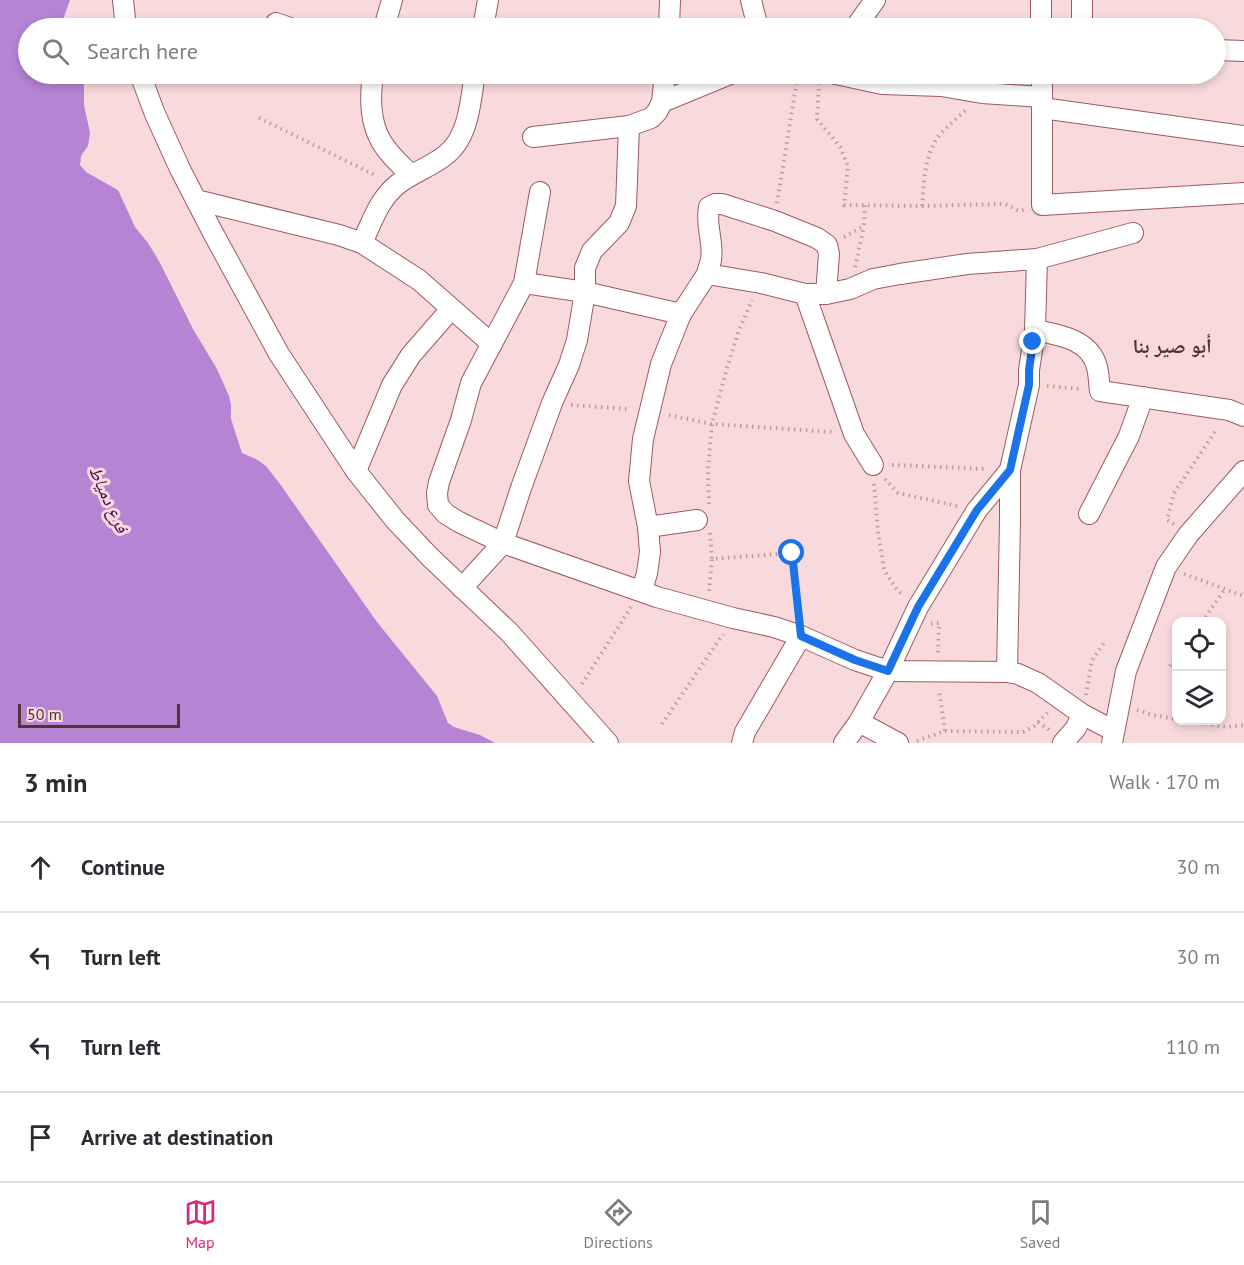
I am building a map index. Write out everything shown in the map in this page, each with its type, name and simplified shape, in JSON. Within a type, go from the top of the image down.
[{"type":"street","points":[[123,0],[125,18]]},
{"type":"street","points":[[387,18],[392,0]]},
{"type":"street","points":[[485,18],[488,0]]},
{"type":"street","points":[[669,18],[670,0]]},
{"type":"street","points":[[751,0],[756,18]]},
{"type":"street","points":[[862,18],[875,0]]},
{"type":"street","points":[[1041,0],[1041,18]]},
{"type":"street","points":[[1082,0],[1082,18]]},
{"type":"street","points":[[1226,50],[1244,51]]},
{"type":"street","points":[[144,84],[155,114],[196,200],[279,354],[356,471],[430,558],[509,632],[608,743]]},
{"type":"street","points":[[372,84],[373,121],[380,139],[393,156],[404,180]]},
{"type":"street","points":[[362,243],[379,204],[404,180],[442,158],[458,142],[468,118],[473,84]]},
{"type":"street","points":[[533,137],[629,126],[651,118],[662,102],[665,84]]},
{"type":"street","points":[[662,102],[706,84]]},
{"type":"street","points":[[954,84],[982,93],[1244,136]]},
{"type":"street","points":[[1042,84],[1042,205],[1244,191]]},
{"type":"street","points":[[462,588],[503,543],[552,403],[569,365],[578,340],[585,292],[585,268],[592,251],[619,223],[626,206],[629,126]]},
{"type":"street","points":[[540,192],[524,283],[471,383],[464,413],[437,493],[438,505],[446,514],[503,543],[706,611],[774,627],[888,671],[1018,674],[1038,683],[1113,737],[1126,670],[1166,567],[1188,535],[1244,471]]},
{"type":"street","points":[[196,200],[339,235],[362,243],[419,280],[492,344]]},
{"type":"street","points":[[642,591],[650,552],[648,527],[639,481],[643,439],[661,364],[681,314],[707,274],[711,260],[707,215],[709,207],[722,204],[775,221],[817,238],[827,245],[829,254],[826,294]]},
{"type":"street","points":[[707,274],[761,283],[805,294],[826,294],[850,289],[873,279],[938,267],[1037,259],[1133,233]]},
{"type":"street","points":[[1007,672],[1010,470],[1029,385],[1035,330],[1037,259]]},
{"type":"street","points":[[524,283],[585,292],[681,314]]},
{"type":"street","points":[[805,294],[854,434],[873,465]]},
{"type":"street","points":[[356,471],[392,385],[411,355],[451,309]]},
{"type":"street","points":[[1035,330],[1068,338],[1081,344],[1091,353],[1097,366],[1100,391],[1236,413]]},
{"type":"street","points":[[1089,514],[1130,436],[1143,397]]},
{"type":"street","points":[[844,743],[859,722],[888,671],[918,607],[977,510],[1010,470]]},
{"type":"street","points":[[648,527],[705,520]]},
{"type":"street","points":[[742,743],[745,732],[801,636]]},
{"type":"street","points":[[1063,743],[1076,728],[1082,714]]},
{"type":"street","points":[[859,722],[898,743]]},
{"type":"path","points":[[775,221],[796,84]]},
{"type":"path","points":[[819,84],[817,119],[840,147],[848,166],[844,205],[1005,204],[1019,211],[1042,205]]},
{"type":"path","points":[[922,206],[926,165],[936,141],[982,93]]},
{"type":"path","points":[[259,118],[404,180]]},
{"type":"path","points":[[850,289],[864,226],[865,205]]},
{"type":"path","points":[[827,245],[864,226]]},
{"type":"path","points":[[706,611],[712,559],[705,520],[712,424],[738,333],[761,283]]},
{"type":"path","points":[[1029,385],[1100,391]]},
{"type":"path","points":[[552,403],[650,410],[712,424],[854,434]]},
{"type":"path","points":[[1188,535],[1167,520],[1174,493],[1236,413]]},
{"type":"path","points":[[873,465],[1010,470]]},
{"type":"path","points":[[873,465],[898,493],[977,510]]},
{"type":"path","points":[[873,465],[878,531],[884,570],[897,590],[918,607]]},
{"type":"path","points":[[712,559],[792,553],[801,636]]},
{"type":"path","points":[[1166,567],[1244,596]]},
{"type":"path","points":[[1205,617],[1225,589]]},
{"type":"path","points":[[570,701],[642,591]]},
{"type":"path","points":[[662,724],[734,618]]},
{"type":"path","points":[[1082,714],[1092,660],[1106,640]]},
{"type":"path","points":[[945,731],[1023,732],[1034,726],[1059,699]]},
{"type":"path","points":[[1119,705],[1172,718]]},
{"type":"path","points":[[1215,725],[1226,727],[1244,725]]},
{"type":"water","name":"فرع دمياط","points":[[0,0],[70,0],[64,18],[18,18],[18,84],[84,84],[84,105],[90,133],[88,146],[81,156],[80,165],[86,172],[118,190],[135,227],[159,261],[229,396],[231,419],[242,453],[266,466],[280,484],[377,622],[437,696],[448,723],[495,743],[0,743]]},
{"type":"district","name":"أبو صير بنا","points":[[1172,346]]},
{"type":"route","points":[[792,553],[801,636],[855,660],[888,671],[918,607],[977,510],[1010,470],[1029,385],[1033,342]]}]
